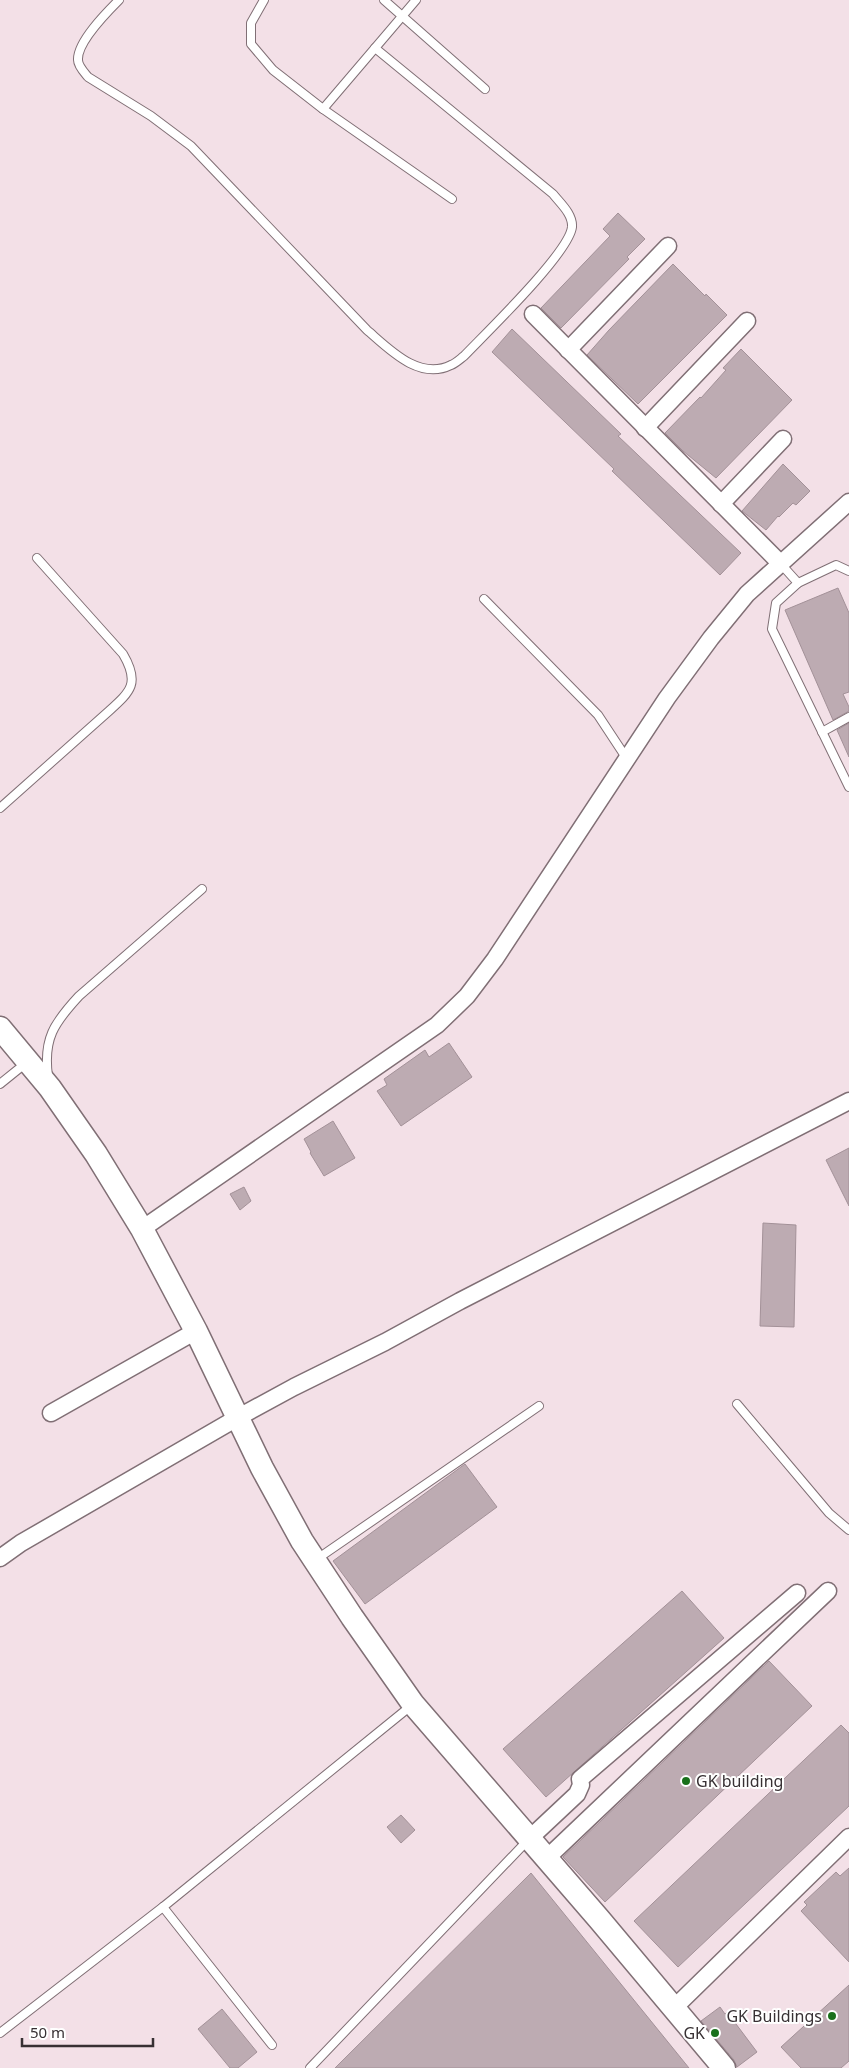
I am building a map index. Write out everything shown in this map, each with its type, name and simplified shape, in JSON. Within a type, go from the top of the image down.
[{"type":"main road","points":[[0,1028],[50,1088],[96,1154],[142,1229],[196,1330],[262,1468],[302,1541],[413,1704],[530,1838],[724,2068]]},
{"type":"street","points":[[568,350],[668,246]]},
{"type":"street","points":[[533,314],[780,563]]},
{"type":"street","points":[[645,428],[747,321]]},
{"type":"street","points":[[721,504],[783,439]]},
{"type":"street","points":[[142,1229],[443,1019],[467,996],[495,958],[667,698],[711,638],[747,594],[849,502]]},
{"type":"street","points":[[0,1558],[237,1418],[849,1101]]},
{"type":"street","points":[[51,1413],[196,1330]]},
{"type":"street","points":[[547,1858],[828,1591]]},
{"type":"street","points":[[530,1838],[577,1794],[581,1786],[580,1779],[797,1593]]},
{"type":"street","points":[[674,2008],[849,1837]]},
{"type":"lane","points":[[119,0],[94,28],[81,49],[78,59],[80,67],[88,77],[151,116],[191,146],[367,330],[393,353],[414,366],[432,369],[451,366],[464,356],[559,253],[569,239],[572,225],[569,215],[553,194],[375,48]]},
{"type":"lane","points":[[264,0],[251,23],[251,44],[273,70],[324,110],[452,199]]},
{"type":"lane","points":[[384,0],[485,89]]},
{"type":"lane","points":[[324,110],[416,0]]},
{"type":"lane","points":[[0,808],[109,712],[124,698],[131,688],[132,669],[123,654],[37,558]]},
{"type":"lane","points":[[780,563],[798,583]]},
{"type":"lane","points":[[849,571],[836,565],[798,583],[776,603],[772,628],[849,788]]},
{"type":"lane","points":[[484,599],[598,715],[627,759]]},
{"type":"lane","points":[[822,732],[849,717]]},
{"type":"lane","points":[[50,1088],[46,1058],[49,1038],[61,1016],[79,996],[202,889]]},
{"type":"lane","points":[[0,1084],[28,1062]]},
{"type":"lane","points":[[736,1404],[829,1513],[849,1530]]},
{"type":"lane","points":[[315,1560],[539,1406]]},
{"type":"lane","points":[[0,2033],[163,1907],[413,1704]]},
{"type":"lane","points":[[310,2068],[530,1838]]},
{"type":"lane","points":[[163,1907],[272,2046]]},
{"type":"building","points":[[618,213],[645,239],[627,257],[629,259],[561,328],[541,308],[610,236],[603,229]]},
{"type":"building","points":[[673,264],[727,315],[638,404],[587,355]]},
{"type":"building","points":[[512,329],[621,434],[618,436],[741,553],[720,575],[612,471],[614,469],[492,352]]},
{"type":"building","points":[[741,349],[792,400],[716,478],[683,451],[665,433],[701,398],[726,370],[723,368]]},
{"type":"building","points":[[783,464],[810,491],[796,505],[793,503],[778,516],[766,530],[742,511]]},
{"type":"building","points":[[838,588],[849,613],[849,692],[843,694],[849,711],[833,720],[785,610]]},
{"type":"building","points":[[849,723],[849,757],[837,730]]},
{"type":"building","points":[[449,1043],[472,1077],[401,1126],[377,1091],[387,1085],[384,1079],[425,1050],[429,1057]]},
{"type":"building","points":[[333,1121],[355,1158],[324,1176],[304,1139]]},
{"type":"building","points":[[849,1148],[849,1206],[826,1160]]},
{"type":"building","points":[[244,1187],[251,1201],[240,1210],[230,1194]]},
{"type":"building","points":[[763,1223],[796,1225],[794,1327],[760,1326]]},
{"type":"building","points":[[465,1464],[497,1507],[365,1604],[333,1561]]},
{"type":"building","points":[[682,1591],[724,1638],[546,1797],[503,1749]]},
{"type":"building","name":"GK building","points":[[769,1661],[812,1706],[605,1902],[563,1857]]},
{"type":"building","name":"GK building","points":[[841,1725],[849,1733],[849,1806],[678,1967],[634,1921]]},
{"type":"building","points":[[401,1815],[415,1830],[401,1843],[387,1827]]},
{"type":"building","points":[[849,1868],[849,1962],[801,1911],[807,1905],[804,1902],[836,1872],[840,1876]]},
{"type":"building","points":[[531,1873],[689,2068],[335,2068]]},
{"type":"building","name":"GK Buildings","points":[[849,1985],[849,2061],[841,2068],[801,2068],[781,2047]]},
{"type":"building","name":"GK","points":[[720,2007],[725,2014],[727,2012],[757,2052],[737,2067],[734,2060],[701,2021]]},
{"type":"building","points":[[222,2009],[257,2052],[238,2068],[230,2068],[198,2029]]},
{"type":"place","name":"GK building","points":[[686,1781]]},
{"type":"place","name":"GK Buildings","points":[[832,2016]]},
{"type":"place","name":"GK","points":[[715,2033]]}]
